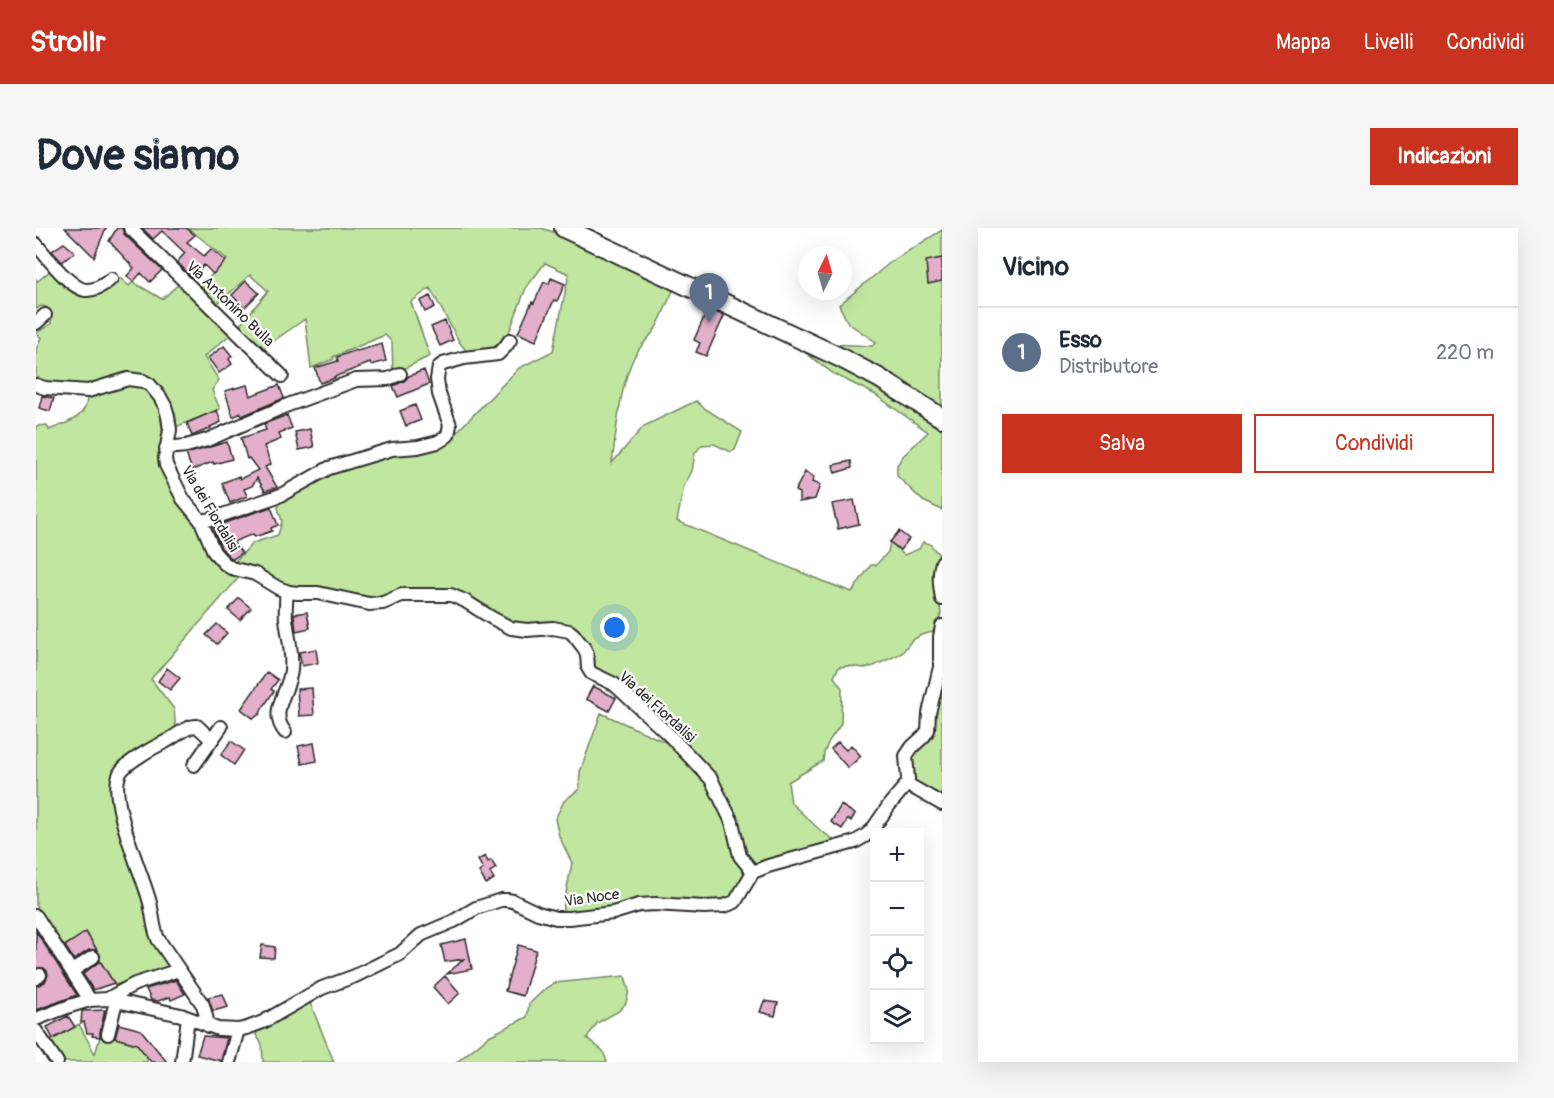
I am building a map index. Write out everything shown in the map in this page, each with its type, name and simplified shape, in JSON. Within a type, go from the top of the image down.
[{"type":"main road","points":[[564,228],[839,357],[879,378],[942,418]]},
{"type":"street","name":"Via Antonino Bulla","points":[[130,228],[282,376]]},
{"type":"street","points":[[36,244],[62,274],[78,288],[91,290],[111,279]]},
{"type":"street","points":[[201,521],[280,495],[329,468],[392,449],[418,447],[438,442],[448,435],[450,425],[439,394],[437,379],[439,367],[464,358],[498,354],[510,339]]},
{"type":"street","points":[[166,448],[186,446],[207,440],[288,405],[356,380],[388,379],[400,374]]},
{"type":"street","name":"Via dei Fiordalisi","points":[[36,386],[88,391],[128,379],[143,381],[156,391],[165,406],[170,430],[166,448],[166,465],[183,499],[201,521],[214,552],[231,568],[255,574],[286,591],[318,593],[369,604],[383,603],[402,595],[451,595],[511,628],[527,630],[552,628],[573,634],[587,654],[588,668],[591,673],[614,684],[669,735],[711,779],[735,830],[740,856],[753,872]]},
{"type":"street","points":[[942,562],[939,581],[942,599]]},
{"type":"street","points":[[285,732],[278,714],[291,673],[286,591]]},
{"type":"street","points":[[753,872],[855,842],[872,830],[907,784],[906,756],[928,730],[929,713],[940,667],[942,626]]},
{"type":"street","points":[[208,1026],[203,1005],[165,952],[154,930],[150,903],[124,826],[118,781],[124,767],[155,746],[180,734],[189,726],[197,726],[212,740]]},
{"type":"street","points":[[194,765],[221,727]]},
{"type":"street","points":[[907,784],[942,804]]},
{"type":"street","name":"Via Noce","points":[[36,1019],[90,1000],[112,1000],[181,1015],[218,1029],[238,1030],[263,1022],[322,988],[364,972],[400,954],[421,935],[454,921],[476,908],[507,900],[538,913],[556,918],[569,918],[614,913],[639,905],[724,906],[735,902],[753,872]]},
{"type":"street","points":[[38,921],[90,1000]]},
{"type":"street","points":[[72,971],[93,957]]},
{"type":"street","points":[[108,1034],[112,1000],[135,984],[179,970]]},
{"type":"street","points":[[182,1062],[188,1018]]},
{"type":"street","points":[[229,1062],[238,1030]]},
{"type":"street","points":[[36,1031],[57,1062]]},
{"type":"green space","points":[[188,228],[541,228],[566,236],[674,289],[657,326],[636,353],[629,369],[619,409],[612,463],[644,426],[696,401],[742,432],[735,450],[731,452],[714,444],[702,445],[695,453],[692,471],[684,486],[677,521],[852,592],[871,565],[876,565],[888,552],[890,542],[904,555],[919,549],[923,542],[930,544],[939,555],[935,578],[941,613],[937,631],[921,635],[911,641],[902,653],[874,666],[839,667],[834,677],[842,688],[841,724],[829,741],[823,761],[788,782],[791,803],[822,832],[833,839],[832,845],[829,842],[757,866],[743,856],[718,784],[595,670],[574,630],[517,626],[466,598],[381,600],[300,590],[232,565],[253,543],[278,535],[282,521],[278,508],[281,499],[332,469],[446,443],[519,368],[553,351],[569,274],[545,263],[526,288],[506,340],[495,349],[468,353],[460,343],[430,288],[411,302],[430,356],[393,374],[392,342],[385,335],[311,368],[305,319],[262,349],[240,325],[268,291],[250,275],[217,304],[198,289],[227,259]]},
{"type":"green space","points":[[942,230],[942,410],[900,378],[831,344],[872,346],[876,342],[848,323],[839,305],[845,300],[852,300],[852,294],[892,261]]},
{"type":"green space","points":[[52,269],[72,290],[86,296],[99,292],[120,278],[129,286],[133,282],[162,299],[180,283],[232,333],[204,357],[219,380],[212,390],[220,409],[176,427],[168,401],[163,394],[152,383],[135,374],[90,385],[36,381],[36,350],[41,338],[36,333],[51,324],[51,321],[47,308],[41,306],[36,309],[36,279],[38,281]]},
{"type":"green space","points":[[791,342],[799,343],[942,423],[942,510],[923,501],[897,476],[897,465],[903,456],[928,432],[874,394],[834,374]]},
{"type":"green space","points":[[136,384],[149,389],[160,408],[163,438],[179,502],[241,575],[151,679],[174,709],[176,732],[128,758],[115,771],[114,789],[172,967],[115,985],[86,933],[64,946],[36,905],[36,874],[38,871],[36,868],[36,426],[47,425],[49,430],[62,425],[80,415],[84,410],[87,396],[116,387]]},
{"type":"green space","points":[[942,677],[942,800],[914,780],[912,753],[920,743]]},
{"type":"green space","points":[[601,713],[665,742],[667,738],[709,782],[746,871],[733,899],[562,913],[572,863],[559,836],[555,819],[564,801],[579,789],[580,772]]},
{"type":"green space","points":[[625,976],[629,991],[626,1003],[619,1011],[597,1023],[587,1038],[603,1051],[607,1062],[457,1062],[489,1036],[527,1017],[529,1004],[554,983]]},
{"type":"green space","points":[[309,1000],[334,1062],[263,1062],[262,1044],[256,1035],[257,1031]]},
{"type":"green space","points":[[79,1024],[95,1054],[100,1037],[111,1040],[112,1037],[137,1044],[148,1058],[147,1062],[65,1062],[50,1041]]},
{"type":"building","points":[[65,228],[106,228],[94,257]]},
{"type":"building","points":[[117,228],[122,228],[124,234],[162,270],[150,282],[141,273],[133,282],[127,276],[134,268],[109,241]]},
{"type":"building","points":[[142,228],[186,228],[195,235],[187,242],[204,256],[211,249],[226,261],[213,274],[204,265],[193,278],[177,262],[185,253],[162,231],[153,239]]},
{"type":"building","points":[[64,243],[75,252],[62,262],[52,251]]},
{"type":"building","points":[[942,258],[942,281],[928,284],[926,261]]},
{"type":"building","points":[[551,278],[565,284],[557,301],[554,300],[536,341],[518,333],[544,282],[549,284]]},
{"type":"building","points":[[246,281],[259,293],[244,308],[232,295]]},
{"type":"building","points":[[430,296],[435,307],[425,312],[420,301]]},
{"type":"building","points":[[708,308],[724,316],[706,356],[696,352],[700,343],[694,340]]},
{"type":"building","points":[[445,321],[453,340],[440,346],[431,327]]},
{"type":"building","points":[[382,344],[386,361],[371,365],[370,363],[320,383],[315,368],[338,361],[337,357],[356,350]]},
{"type":"building","points":[[224,346],[232,356],[229,359],[232,364],[219,373],[208,358]]},
{"type":"building","points":[[424,370],[429,384],[398,397],[393,386]]},
{"type":"building","points":[[247,385],[250,396],[279,385],[284,398],[242,416],[241,413],[233,417],[225,391]]},
{"type":"building","points":[[42,396],[54,398],[50,411],[39,408]]},
{"type":"building","points":[[415,405],[421,420],[406,426],[400,411]]},
{"type":"building","points":[[217,410],[221,422],[192,436],[187,423]]},
{"type":"building","points":[[287,415],[292,428],[279,433],[281,439],[264,446],[271,464],[265,467],[277,487],[265,491],[257,478],[252,486],[244,489],[247,496],[230,503],[222,483],[239,476],[240,479],[258,470],[249,458],[247,459],[241,438],[266,430],[264,424]]},
{"type":"building","points":[[310,429],[314,447],[299,450],[295,432]]},
{"type":"building","points":[[227,442],[232,459],[214,464],[213,462],[192,470],[186,454]]},
{"type":"building","points":[[851,461],[852,468],[835,473],[833,465]]},
{"type":"building","points":[[805,472],[814,477],[812,482],[820,485],[815,499],[799,502],[799,493],[795,491]]},
{"type":"building","points":[[854,500],[859,524],[838,529],[832,504]]},
{"type":"building","points":[[271,507],[278,525],[271,528],[272,531],[254,537],[253,534],[233,542],[242,553],[233,559],[221,548],[213,527]]},
{"type":"building","points":[[899,531],[909,539],[900,550],[890,542]]},
{"type":"building","points":[[239,598],[251,608],[240,620],[228,610]]},
{"type":"building","points":[[307,612],[310,628],[296,631],[294,614]]},
{"type":"building","points":[[217,624],[227,633],[217,644],[206,635]]},
{"type":"building","points":[[316,649],[318,663],[302,666],[299,652]]},
{"type":"building","points":[[167,668],[180,678],[170,690],[158,681]]},
{"type":"building","points":[[267,672],[278,680],[271,689],[274,691],[260,714],[253,718],[241,709]]},
{"type":"building","points":[[593,686],[616,698],[609,711],[586,699]]},
{"type":"building","points":[[312,688],[314,715],[299,716],[297,689]]},
{"type":"building","points":[[231,741],[244,750],[234,765],[221,755]]},
{"type":"building","points":[[838,742],[846,750],[851,745],[861,756],[848,768],[831,749]]},
{"type":"building","points":[[314,743],[317,761],[302,764],[298,746]]},
{"type":"building","points":[[841,805],[855,814],[851,821],[848,819],[842,829],[831,822]]},
{"type":"building","points":[[485,856],[488,862],[491,860],[496,868],[490,872],[494,879],[486,884],[479,872],[483,869],[478,860]]},
{"type":"building","points":[[36,931],[77,995],[36,1010],[36,986],[45,982],[48,975],[44,968],[36,968]]},
{"type":"building","points":[[86,932],[97,950],[89,950],[74,960],[65,946]]},
{"type":"building","points":[[466,939],[472,969],[447,974],[464,959],[445,962],[441,945]]},
{"type":"building","points":[[262,945],[275,947],[274,958],[260,957]]},
{"type":"building","points":[[518,945],[536,950],[523,996],[505,991]]},
{"type":"building","points":[[100,961],[114,983],[93,990],[83,974]]},
{"type":"building","points":[[445,976],[460,993],[448,1004],[433,987]]},
{"type":"building","points":[[176,980],[185,994],[171,1000],[170,997],[158,1001],[151,1000],[146,989]]},
{"type":"building","points":[[223,994],[228,1007],[213,1011],[208,997]]},
{"type":"building","points":[[764,1001],[778,1003],[775,1016],[760,1012]]},
{"type":"building","points":[[105,1010],[100,1037],[87,1033],[84,1022],[81,1023],[82,1011]]},
{"type":"building","points":[[68,1016],[75,1027],[53,1039],[47,1027]]},
{"type":"building","points":[[119,1024],[141,1030],[167,1062],[151,1062],[137,1044],[115,1038]]},
{"type":"building","points":[[203,1036],[227,1038],[221,1061],[197,1055]]},
{"type":"place","name":"Esso","points":[[709,323]]}]
